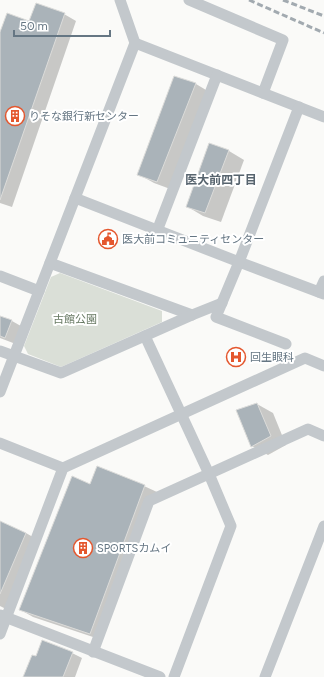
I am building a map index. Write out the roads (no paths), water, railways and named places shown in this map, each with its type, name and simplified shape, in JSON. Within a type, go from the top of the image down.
[{"type":"street","points":[[0,392],[135,43],[120,0]]},
{"type":"street","points":[[189,0],[283,40],[263,93]]},
{"type":"street","points":[[135,43],[324,117]]},
{"type":"street","points":[[157,231],[217,75]]},
{"type":"street","points":[[286,344],[216,318],[299,107]]},
{"type":"street","points":[[75,198],[157,231],[322,293],[324,280]]},
{"type":"street","points":[[50,263],[192,315]]},
{"type":"street","points":[[0,276],[39,291]]},
{"type":"street","points":[[0,350],[61,373],[222,303]]},
{"type":"street","points":[[145,336],[209,474],[231,526],[174,677]]},
{"type":"street","points":[[0,634],[3,616],[63,468],[305,358],[324,366]]},
{"type":"street","points":[[93,652],[149,501],[308,430],[324,436]]},
{"type":"street","points":[[0,444],[63,468]]},
{"type":"street","points":[[266,677],[324,526]]},
{"type":"street","points":[[3,616],[160,677]]},
{"type":"railway","points":[[249,0],[324,33]]},
{"type":"railway","points":[[283,0],[324,16]]},
{"type":"place","name":"りそな銀行新センター","points":[[15,116]]},
{"type":"place","name":"医大前コミュニティセンター","points":[[108,239]]},
{"type":"place","name":"回生眼科","points":[[236,357]]},
{"type":"place","name":"SPORTSカムイ","points":[[83,548]]},
{"type":"district","name":"医大前四丁目","points":[[221,180]]},
{"type":"park label","name":"古館公園","points":[[75,319]]}]
